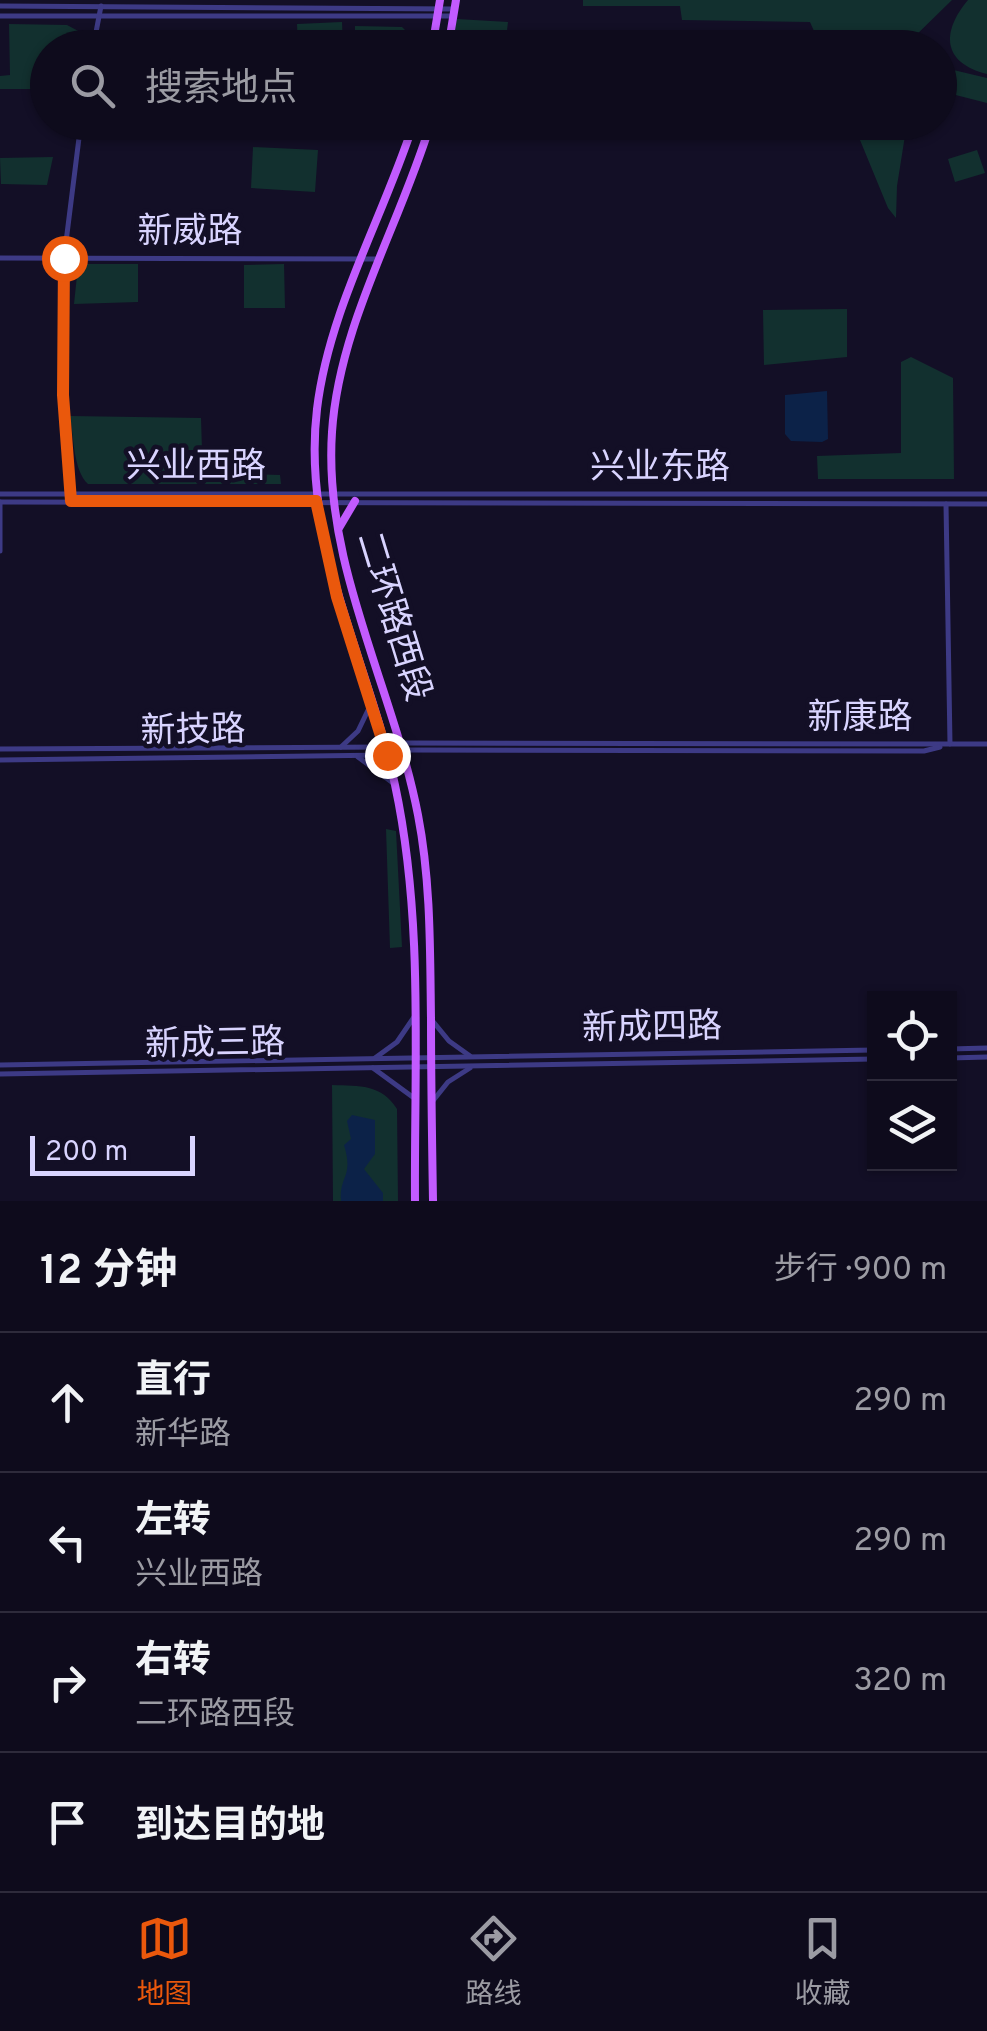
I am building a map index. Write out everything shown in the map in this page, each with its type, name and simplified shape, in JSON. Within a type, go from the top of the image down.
[{"type":"main road","name":"二环路西段","points":[[407,140],[340,312],[322,381],[314,446],[315,497],[337,597],[395,784],[410,889],[415,1201]]},
{"type":"main road","name":"二环路西段","points":[[425,140],[344,360],[332,428],[332,497],[348,580],[403,746],[419,817],[428,884],[432,1201]]},
{"type":"main road","points":[[338,532],[355,501]]},
{"type":"street","points":[[0,6],[455,8]]},
{"type":"street","points":[[96,30],[101,6]]},
{"type":"street","points":[[0,16],[439,7]]},
{"type":"street","points":[[71,497],[63,395],[64,258],[79,140]]},
{"type":"street","name":"新威路","points":[[0,258],[380,259]]},
{"type":"street","name":"兴业西路","points":[[0,494],[332,497]]},
{"type":"street","name":"兴业东路","points":[[332,497],[987,494]]},
{"type":"street","name":"兴业西路","points":[[0,502],[71,497]]},
{"type":"street","name":"兴业东路","points":[[332,497],[355,501],[987,504]]},
{"type":"street","points":[[0,502],[0,551]]},
{"type":"street","points":[[946,504],[950,744]]},
{"type":"street","points":[[341,747],[358,731],[372,701]]},
{"type":"street","name":"新康路","points":[[403,746],[924,751],[950,744],[987,744]]},
{"type":"street","name":"新技路","points":[[0,749],[341,747],[386,751]]},
{"type":"street","name":"新技路","points":[[0,760],[355,756],[386,751]]},
{"type":"street","points":[[355,756],[395,784]]},
{"type":"street","points":[[414,1018],[397,1042],[372,1063],[414,1098]]},
{"type":"street","points":[[430,1019],[449,1041],[472,1058]]},
{"type":"street","points":[[957,1049],[987,1048]]},
{"type":"street","name":"新成四路","points":[[431,1062],[867,1050]]},
{"type":"street","points":[[957,1058],[987,1057]]},
{"type":"street","name":"新成四路","points":[[431,1062],[473,1067],[867,1059]]},
{"type":"street","name":"新成三路","points":[[0,1065],[431,1062]]},
{"type":"street","name":"新成三路","points":[[0,1074],[372,1063]]},
{"type":"street","points":[[432,1102],[448,1082],[473,1067]]},
{"type":"green space","points":[[583,0],[952,0],[921,30],[814,30],[810,22],[682,20],[680,6],[583,6]]},
{"type":"green space","points":[[968,0],[987,0],[987,74],[957,57],[957,30],[951,30]]},
{"type":"green space","points":[[457,19],[508,22],[507,30],[455,30]]},
{"type":"green space","points":[[342,22],[342,30],[297,30],[297,24]]},
{"type":"green space","points":[[9,24],[67,25],[76,30],[30,30],[30,89],[0,89],[0,76],[10,75]]},
{"type":"green space","points":[[355,26],[405,30],[355,30]]},
{"type":"green space","points":[[957,71],[987,78],[987,103],[957,95]]},
{"type":"green space","points":[[860,140],[904,140],[896,218],[888,208]]},
{"type":"green space","points":[[253,147],[318,150],[315,192],[251,188]]},
{"type":"green space","points":[[977,150],[985,173],[955,182],[948,159]]},
{"type":"green space","points":[[53,157],[47,185],[1,184],[0,158]]},
{"type":"green space","points":[[138,264],[138,302],[74,304],[78,266]]},
{"type":"green space","points":[[284,264],[285,308],[244,308],[244,265]]},
{"type":"green space","points":[[847,309],[847,357],[764,365],[763,310]]},
{"type":"green space","points":[[911,357],[953,378],[954,479],[818,479],[817,456],[901,453],[901,362]]},
{"type":"green space","points":[[70,416],[201,418],[202,450],[181,450],[181,472],[280,475],[281,484],[88,484],[77,462]]},
{"type":"green space","points":[[386,829],[396,831],[402,947],[390,948]]},
{"type":"green space","points":[[332,1085],[377,1091],[397,1109],[398,1201],[333,1201]]},
{"type":"water","points":[[827,391],[828,439],[791,441],[785,434],[785,395]]},
{"type":"water","points":[[352,1115],[375,1120],[375,1154],[364,1169],[383,1193],[383,1201],[341,1201],[347,1170],[344,1145],[351,1139],[347,1121]]},
{"type":"route","points":[[64,258],[63,395],[71,501],[316,501],[337,597],[387,755]]}]
